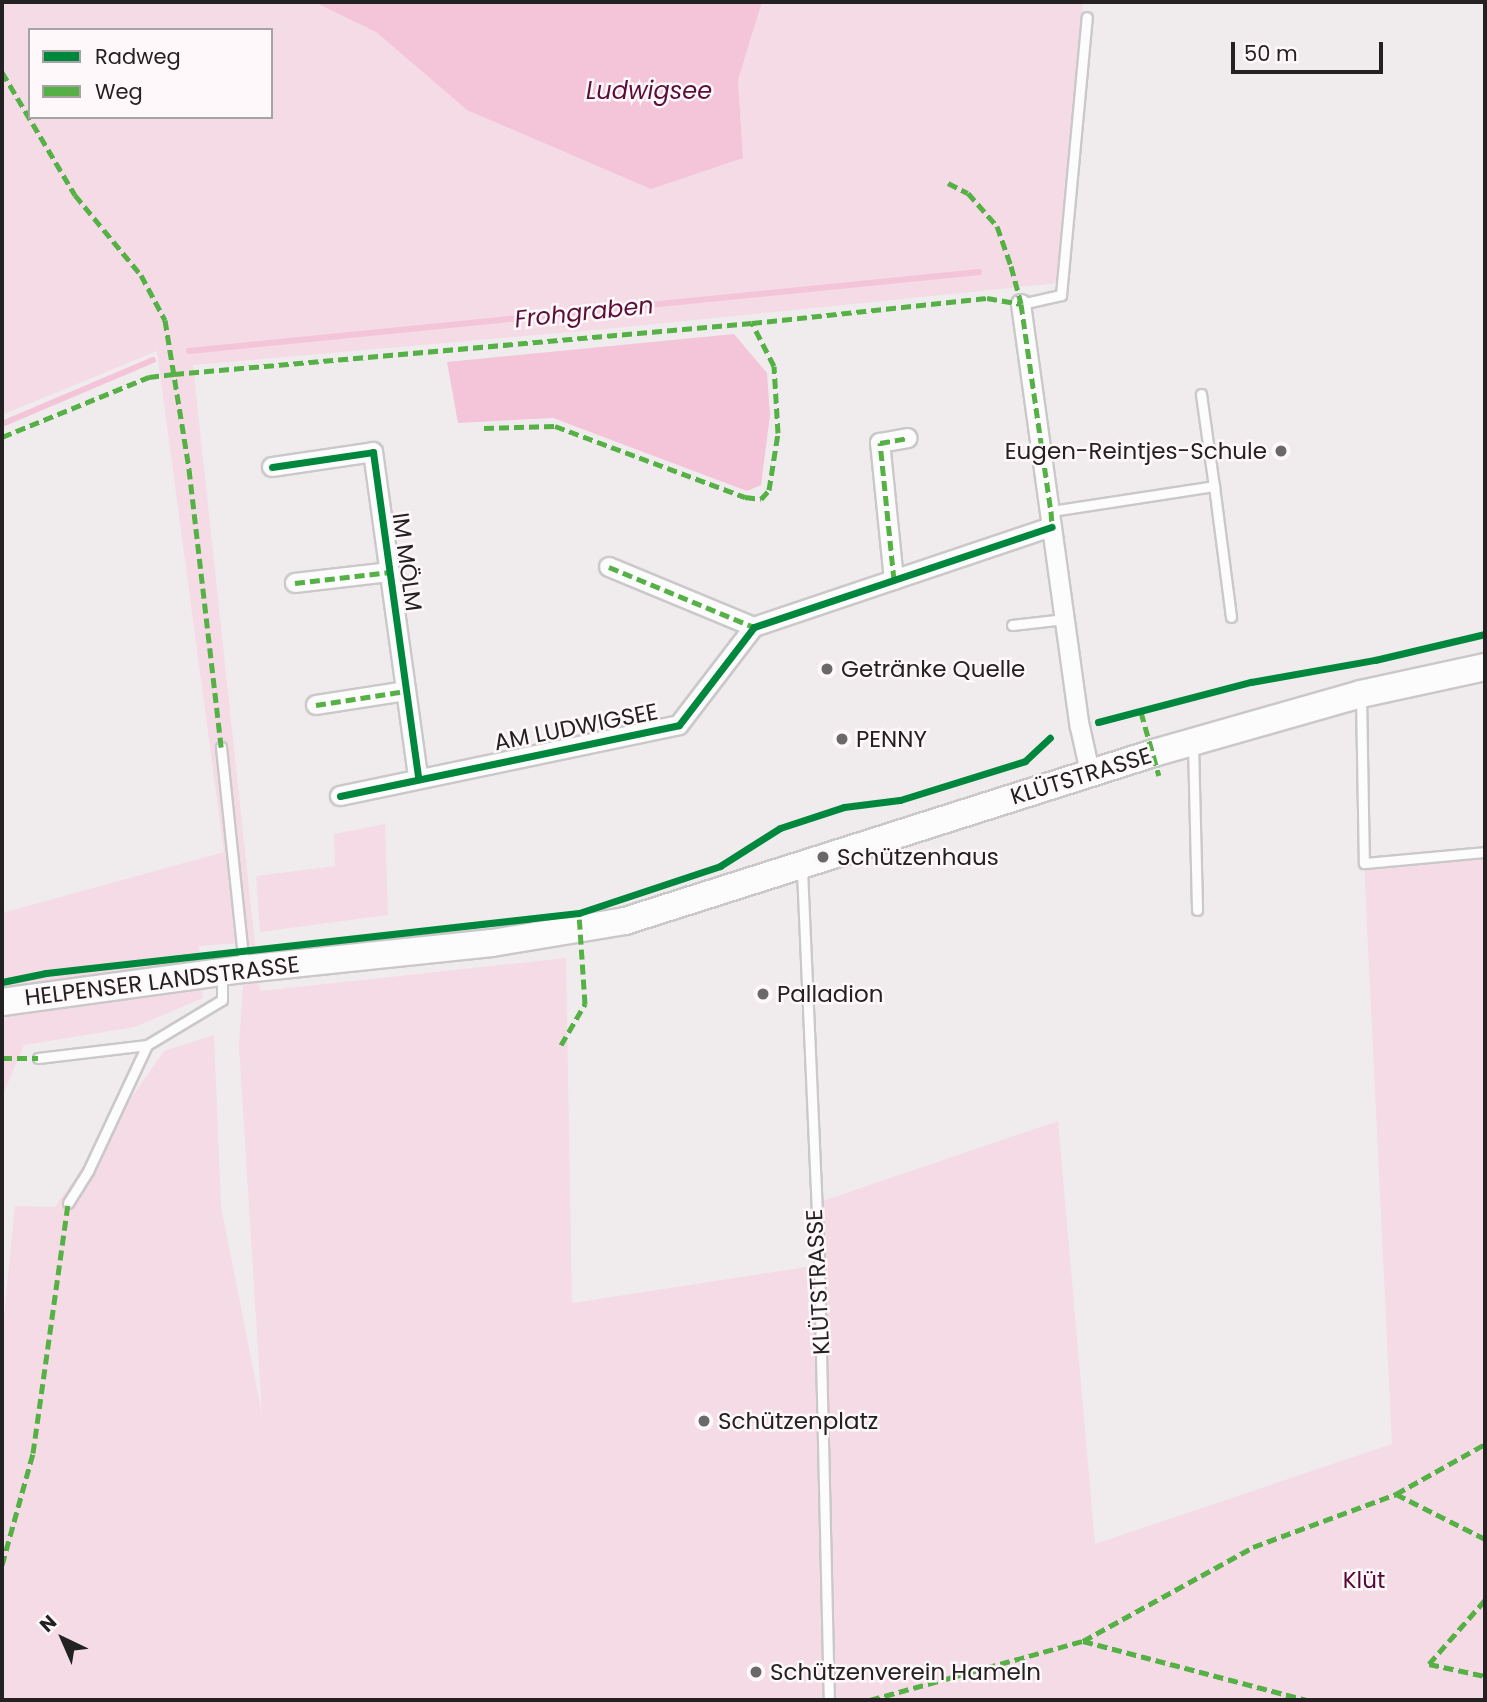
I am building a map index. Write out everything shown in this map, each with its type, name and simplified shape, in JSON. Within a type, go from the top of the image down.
[{"type":"main road","name":"KLÜTSTRASSE","points":[[322,961],[492,943],[625,920],[1090,772],[1361,694],[1485,667]]},
{"type":"main road","name":"HELPENSER LANDSTRASSE","points":[[2,1002],[29,996],[322,961]]},
{"type":"street","points":[[1021,304],[1065,619],[1090,772]]},
{"type":"street","points":[[894,580],[880,443],[908,438]]},
{"type":"street","name":"IM MÖLM","points":[[272,467],[373,452],[418,778]]},
{"type":"street","points":[[609,566],[754,627],[894,580],[1051,519]]},
{"type":"street","name":"IM MÖLM","points":[[295,583],[390,572]]},
{"type":"street","name":"AM LUDWIGSEE","points":[[340,796],[679,725],[754,627]]},
{"type":"street","points":[[316,705],[406,691]]},
{"type":"lane","points":[[1021,304],[1061,295],[1087,17]]},
{"type":"lane","points":[[1201,394],[1231,617]]},
{"type":"lane","points":[[1051,519],[1214,486]]},
{"type":"lane","points":[[1012,625],[1065,619]]},
{"type":"lane","points":[[1361,694],[1364,863],[1485,852]]},
{"type":"lane","points":[[1193,742],[1197,910]]},
{"type":"lane","points":[[38,1058],[147,1045],[222,1000],[233,970],[221,747]]},
{"type":"lane","name":"KLÜTSTRASSE","points":[[802,865],[814,1205],[819,1265],[829,1700]]},
{"type":"lane","points":[[68,1203],[88,1171],[147,1045]]},
{"type":"green space","name":"Klüt","points":[[2,2],[314,2],[376,32],[467,110],[743,158],[738,80],[762,2],[1083,2],[1059,283],[606,329],[193,365],[260,991],[566,958],[572,1303],[819,1265],[814,1204],[1058,1121],[1095,1544],[1392,1444],[1364,863],[1485,852],[1485,1700],[2,1700],[2,1337],[15,1206],[55,1207],[164,1051],[214,1035],[221,1206],[262,1414],[239,1046],[244,969],[240,943],[199,946],[203,998],[135,1027],[24,1045],[2,1097],[2,913],[224,852],[157,351],[2,415]]},
{"type":"green space","points":[[385,824],[388,915],[260,932],[256,876],[335,866],[334,834]]},
{"type":"water","name":"Ludwigsee","points":[[314,2],[762,2],[738,80],[743,158],[651,189],[467,110],[376,32]]},
{"type":"water","points":[[734,334],[767,373],[770,415],[761,485],[747,491],[553,418],[458,423],[447,362]]},
{"type":"waterway","name":"Frohgraben","points":[[189,351],[979,272]]},
{"type":"waterway","name":"Frohgraben","points":[[2,424],[153,360]]},
{"type":"marked path","points":[[2,72],[28,116]]},
{"type":"marked path","points":[[30,119],[75,195],[141,275],[165,320],[189,469],[221,747]]},
{"type":"marked path","points":[[948,183],[968,193],[997,226],[1011,266],[1021,304],[1051,511],[1052,527],[1048,528]]},
{"type":"marked path","points":[[2,437],[149,377],[752,323],[987,298],[1021,304]]},
{"type":"marked path","points":[[484,428],[555,426],[745,497],[761,499],[769,490],[778,433],[774,366],[752,323]]},
{"type":"marked path","points":[[894,580],[880,443],[908,438]]},
{"type":"marked path","points":[[609,567],[754,627]]},
{"type":"marked path","points":[[295,583],[390,572]]},
{"type":"marked path","points":[[316,705],[406,691]]},
{"type":"marked path","points":[[1141,712],[1159,776]]},
{"type":"marked path","points":[[561,1045],[585,1004],[579,913]]},
{"type":"marked path","points":[[2,1058],[38,1058]]},
{"type":"marked path","points":[[2,1565],[33,1453],[68,1203]]},
{"type":"marked path","points":[[870,1700],[1083,1641],[1253,1547],[1396,1494],[1485,1444]]},
{"type":"marked path","points":[[1396,1494],[1485,1539]]},
{"type":"marked path","points":[[1485,1600],[1429,1664],[1485,1676]]},
{"type":"marked path","points":[[1083,1641],[1306,1700]]},
{"type":"cycle path","points":[[272,467],[373,452],[418,778]]},
{"type":"cycle path","points":[[340,796],[679,725],[754,627],[1052,527]]},
{"type":"cycle path","points":[[1098,722],[1251,682],[1375,660],[1485,634]]},
{"type":"cycle path","points":[[2,982],[46,973],[579,913],[720,866],[780,828],[844,807],[900,800],[1025,761],[1050,738]]},
{"type":"place","name":"Eugen-Reintjes-Schule","points":[[1281,451]]},
{"type":"place","name":"Getränke Quelle","points":[[827,669]]},
{"type":"place","name":"PENNY","points":[[842,739]]},
{"type":"place","name":"Schützenhaus","points":[[823,857]]},
{"type":"place","name":"Palladion","points":[[763,994]]},
{"type":"place","name":"Schützenplatz","points":[[704,1421]]},
{"type":"place","name":"Schützenverein Hameln","points":[[756,1672]]}]
